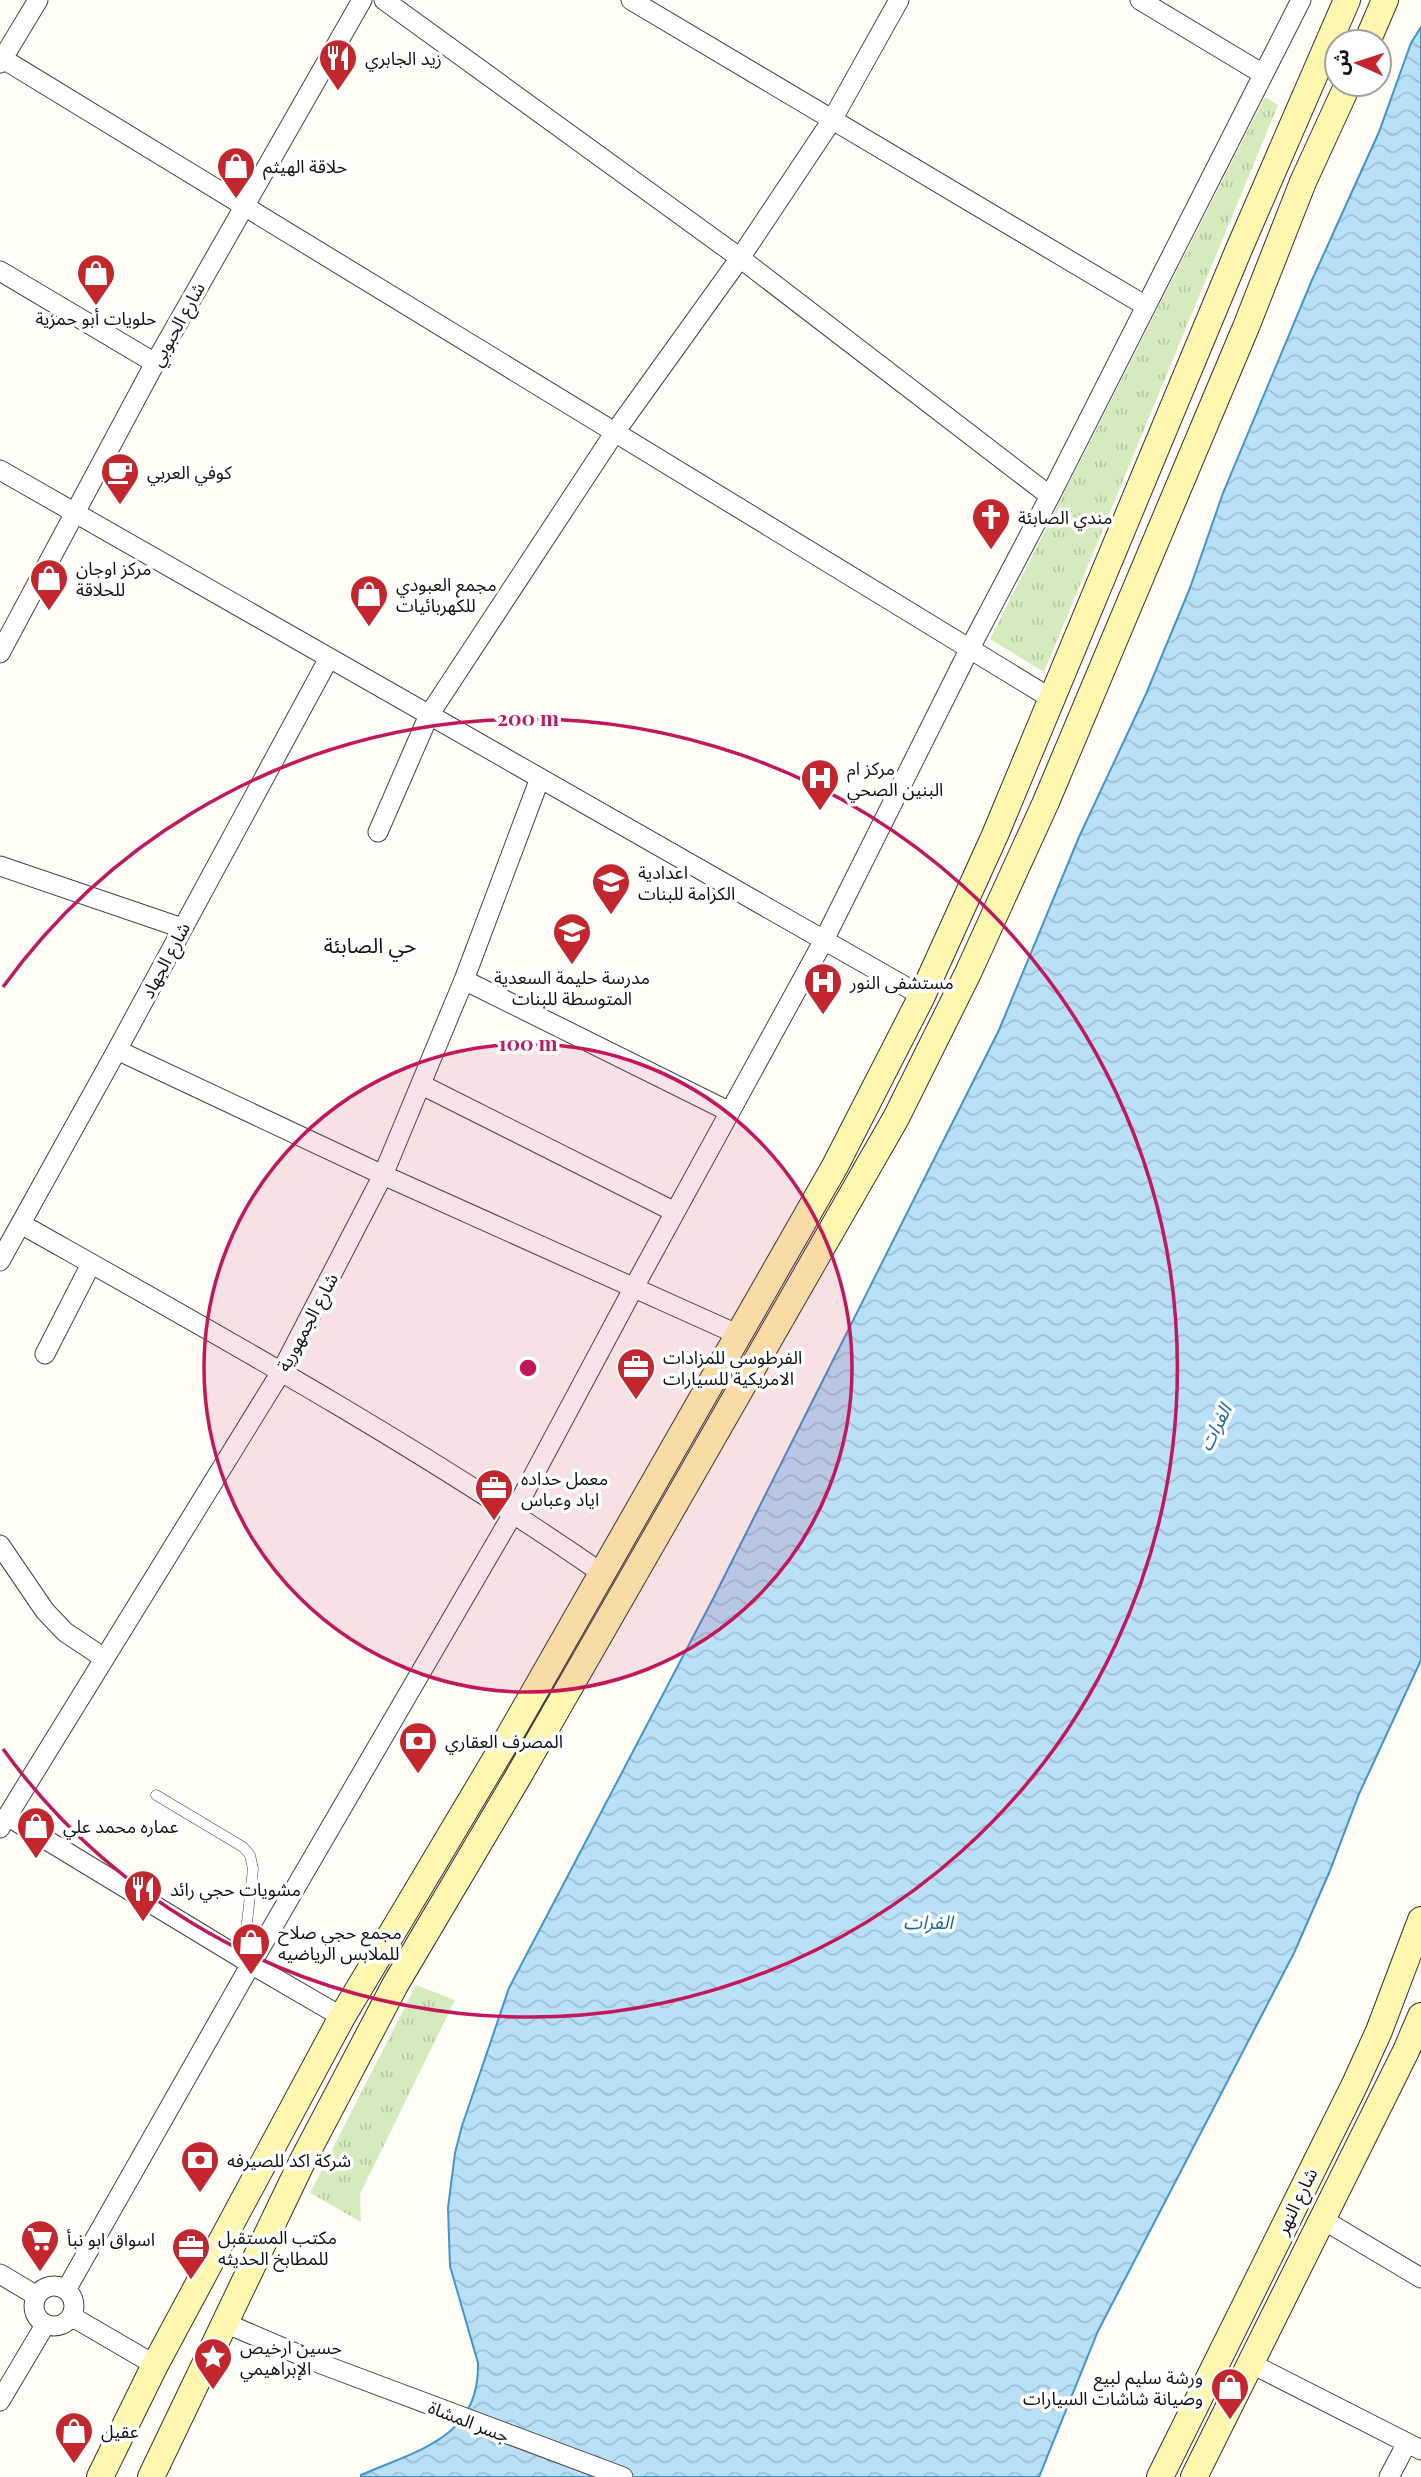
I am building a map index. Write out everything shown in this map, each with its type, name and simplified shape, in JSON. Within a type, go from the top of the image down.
[{"type":"main road","points":[[1373,28],[1385,0]]},
{"type":"main road","points":[[100,2477],[155,2365],[342,2017],[504,1745],[835,1166],[922,996],[990,846],[1343,8],[1362,28]]},
{"type":"main road","points":[[151,2477],[314,2140],[395,1985],[518,1777],[897,1118],[968,974],[1083,715],[1246,327],[1303,181],[1342,98]]},
{"type":"main road","points":[[666,1462],[690,1478]]},
{"type":"main road","name":"شارع النهر","points":[[1160,2477],[1379,2031],[1421,1920]]},
{"type":"main road","name":"شارع النهر","points":[[1194,2477],[1420,2020]]},
{"type":"main road","points":[[1341,2110],[1367,2126]]},
{"type":"street","points":[[38,0],[1,60],[245,204],[1052,699]]},
{"type":"street","name":"شارع الحبوبي","points":[[0,653],[155,363],[362,0]]},
{"type":"street","points":[[384,0],[740,258],[1050,496]]},
{"type":"street","points":[[631,0],[1146,306]]},
{"type":"street","points":[[378,832],[429,715],[615,432],[740,258],[832,120],[899,0]]},
{"type":"street","points":[[1140,0],[1263,74]]},
{"type":"street","points":[[66,2290],[247,1962],[514,1512],[824,940],[1301,0]]},
{"type":"street","points":[[0,271],[155,363]]},
{"type":"street","points":[[0,470],[922,996]]},
{"type":"street","name":"شارع الجهاد","points":[[0,1261],[117,1051],[329,657]]},
{"type":"street","name":"شارع الجمهورية","points":[[4,1822],[281,1372],[383,1175],[464,980],[540,778]]},
{"type":"street","points":[[0,866],[182,928]]},
{"type":"street","points":[[464,980],[730,1112]]},
{"type":"street","points":[[117,1051],[383,1175],[739,1335]]},
{"type":"street","points":[[422,1085],[675,1212]]},
{"type":"street","points":[[21,1224],[281,1372],[514,1512],[603,1574]]},
{"type":"street","points":[[45,1354],[91,1264]]},
{"type":"street","points":[[0,1545],[45,1611],[65,1632],[104,1658]]},
{"type":"street","points":[[4,1822],[342,2017]]},
{"type":"street","points":[[1322,2219],[1421,2278]]},
{"type":"street","points":[[0,2274],[37,2296]]},
{"type":"street","points":[[60,2287],[66,2290],[74,2302],[71,2316],[57,2326],[45,2325],[36,2316],[34,2309],[37,2296],[47,2288],[60,2287]]},
{"type":"street","points":[[71,2316],[155,2365]]},
{"type":"street","name":"جسر المشاة","points":[[225,2323],[316,2362],[623,2477]]},
{"type":"street","points":[[0,2401],[45,2325]]},
{"type":"street","points":[[1250,2363],[1414,2446],[1389,2477]]},
{"type":"lane","points":[[156,1795],[229,1838],[250,1855],[253,1869],[247,1962]]},
{"type":"green space","points":[[1265,97],[1278,105],[1044,672],[990,639]]},
{"type":"green space","points":[[416,1985],[455,2000],[360,2194],[361,2222],[310,2193]]},
{"type":"water","name":"الفرات","points":[[1421,27],[1421,1660],[1359,1794],[1329,1873],[1294,1953],[1098,2331],[1039,2477],[361,2477],[442,2438],[457,2425],[469,2409],[476,2388],[478,2363],[450,2266],[448,2208],[455,2153],[462,2126],[509,1988],[715,1595],[999,1030],[1079,837],[1146,694],[1190,588],[1223,493],[1312,280],[1379,132],[1411,43]]},
{"type":"place","name":"زيد الجابري","points":[[338,92]]},
{"type":"place","name":"حلاقة الهيثم","points":[[236,200]]},
{"type":"place","name":"حلويات أبو حمزية","points":[[96,307]]},
{"type":"place","name":"كوفي العربي","points":[[120,506]]},
{"type":"place","name":"مندي الصابئة","points":[[991,551]]},
{"type":"place","name":"مركز اوجان للحلاقة","points":[[49,612]]},
{"type":"place","name":"مجمع العبودي للكهربائيات","points":[[369,628]]},
{"type":"place","name":"مركز ام البنين الصحي","points":[[820,812]]},
{"type":"place","name":"اعدادية الكرامة للبنات","points":[[611,916]]},
{"type":"place","name":"مدرسة حليمة السعدية المتوسطة للبنات","points":[[572,966]]},
{"type":"place","name":"مستشفى النور","points":[[823,1016]]},
{"type":"place","name":"الفرطوسي للمزادات الامريكية للسيارات","points":[[636,1401]]},
{"type":"place","name":"معمل حداده اياد وعباس","points":[[494,1522]]},
{"type":"place","name":"المصرف العقاري","points":[[418,1775]]},
{"type":"place","name":"عماره محمد علي","points":[[36,1860]]},
{"type":"place","name":"مشويات حجي رائد","points":[[143,1923]]},
{"type":"place","name":"مجمع حجي صلاح للملابس الرياضيه","points":[[251,1976]]},
{"type":"place","name":"شركة اكد للصيرفه","points":[[200,2194]]},
{"type":"place","name":"اسواق ابو نبأ","points":[[40,2273]]},
{"type":"place","name":"مكتب المستقبل للمطابخ الحديثه","points":[[191,2281]]},
{"type":"place","name":"حسين ارخيص الإبراهيمي","points":[[213,2391]]},
{"type":"place","name":"ورشة سليم لبيع وصيانة شاشات السيارات","points":[[1230,2421]]},
{"type":"place","name":"عقيل","points":[[74,2465]]},
{"type":"district","name":"حي الصابئة","points":[[370,944]]}]
